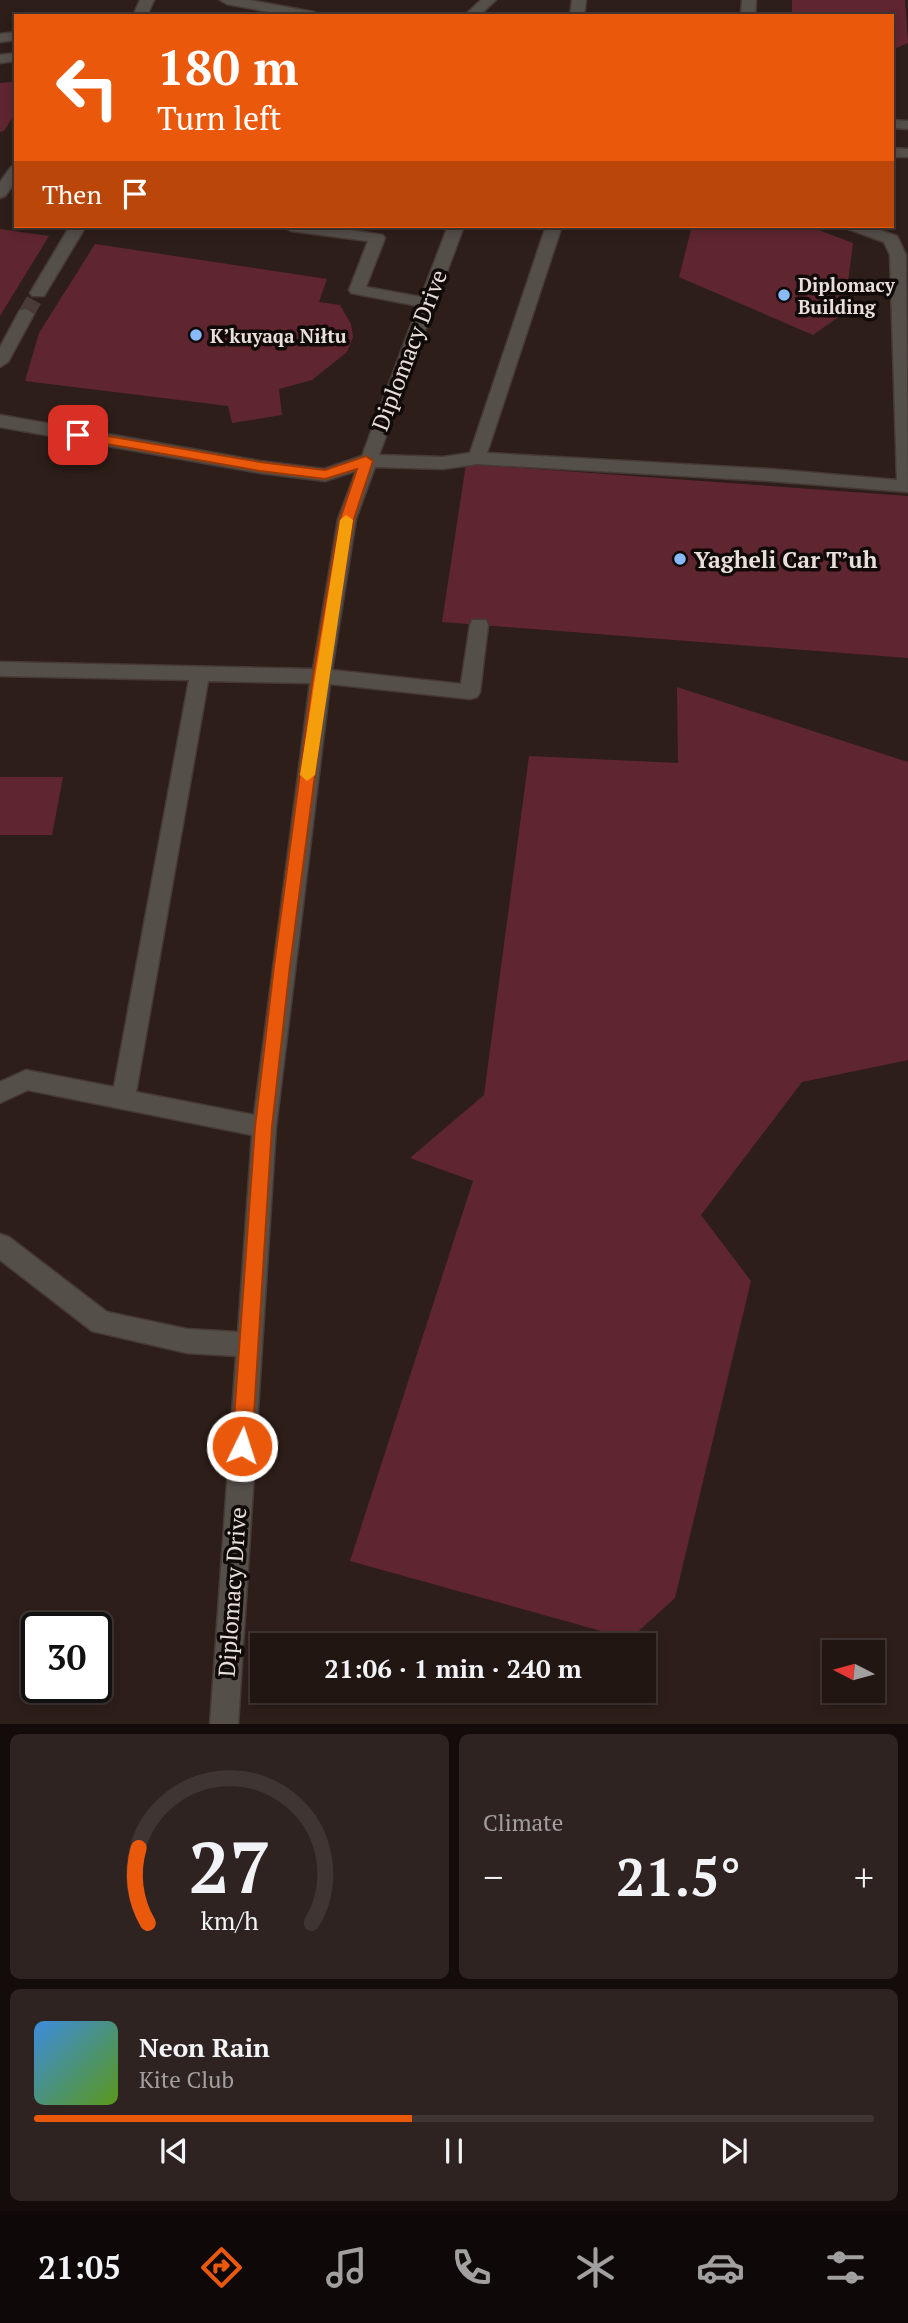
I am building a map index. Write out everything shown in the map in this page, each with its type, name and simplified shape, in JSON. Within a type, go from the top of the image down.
[{"type":"street","points":[[227,0],[303,14]]},
{"type":"street","points":[[473,14],[489,0]]},
{"type":"street","points":[[0,193],[14,173]]},
{"type":"street","points":[[38,293],[77,228]]},
{"type":"street","points":[[305,228],[377,238],[357,290],[426,303]]},
{"type":"street","name":"Diplomacy Drive","points":[[224,1724],[264,1127],[321,676],[347,519],[366,461],[455,228]]},
{"type":"street","points":[[477,458],[553,228]]},
{"type":"street","points":[[0,421],[260,467],[325,475],[366,461],[443,463],[477,458],[770,475],[906,486],[898,255],[891,239],[860,228]]},
{"type":"street","points":[[0,362],[26,314]]},
{"type":"street","points":[[0,669],[321,676],[470,692],[479,625]]},
{"type":"street","points":[[123,1099],[201,672]]},
{"type":"street","points":[[0,1093],[26,1080],[264,1127]]},
{"type":"street","points":[[0,1245],[101,1323],[187,1341],[248,1346]]},
{"type":"building","points":[[792,0],[905,0],[908,43],[894,49],[894,14],[792,14]]},
{"type":"building","points":[[11,82],[14,86],[14,115],[4,131],[0,132],[0,83]]},
{"type":"building","name":"Diplomacy Building","points":[[691,228],[813,228],[853,243],[844,313],[813,335],[679,277]]},
{"type":"building","points":[[0,229],[49,236],[0,316]]},
{"type":"building","name":"K’kuyaqa Niłtu","points":[[95,244],[327,279],[319,302],[340,305],[351,324],[353,337],[347,352],[312,380],[279,389],[282,415],[232,423],[228,406],[25,381],[39,333]]},
{"type":"building","name":"Yagheli Car T’uh","points":[[466,464],[908,496],[908,658],[442,622]]},
{"type":"building","points":[[677,687],[908,762],[908,1060],[802,1082],[701,1215],[751,1281],[675,1598],[637,1633],[608,1633],[350,1561],[473,1181],[410,1158],[484,1095],[529,756],[678,763]]},
{"type":"building","points":[[0,777],[63,777],[52,835],[0,835]]},
{"type":"tunnel","points":[[26,314],[38,293]]},
{"type":"slow traffic","points":[[307,775],[346,520]]},
{"type":"place","name":"Diplomacy Building","points":[[784,295]]},
{"type":"place","name":"K’kuyaqa Niłtu","points":[[196,335]]},
{"type":"place","name":"Yagheli Car T’uh","points":[[680,559]]},
{"type":"route","points":[[78,435],[260,467],[325,475],[366,461],[347,519],[342,545],[321,676],[282,966],[264,1127],[242,1446]]}]
